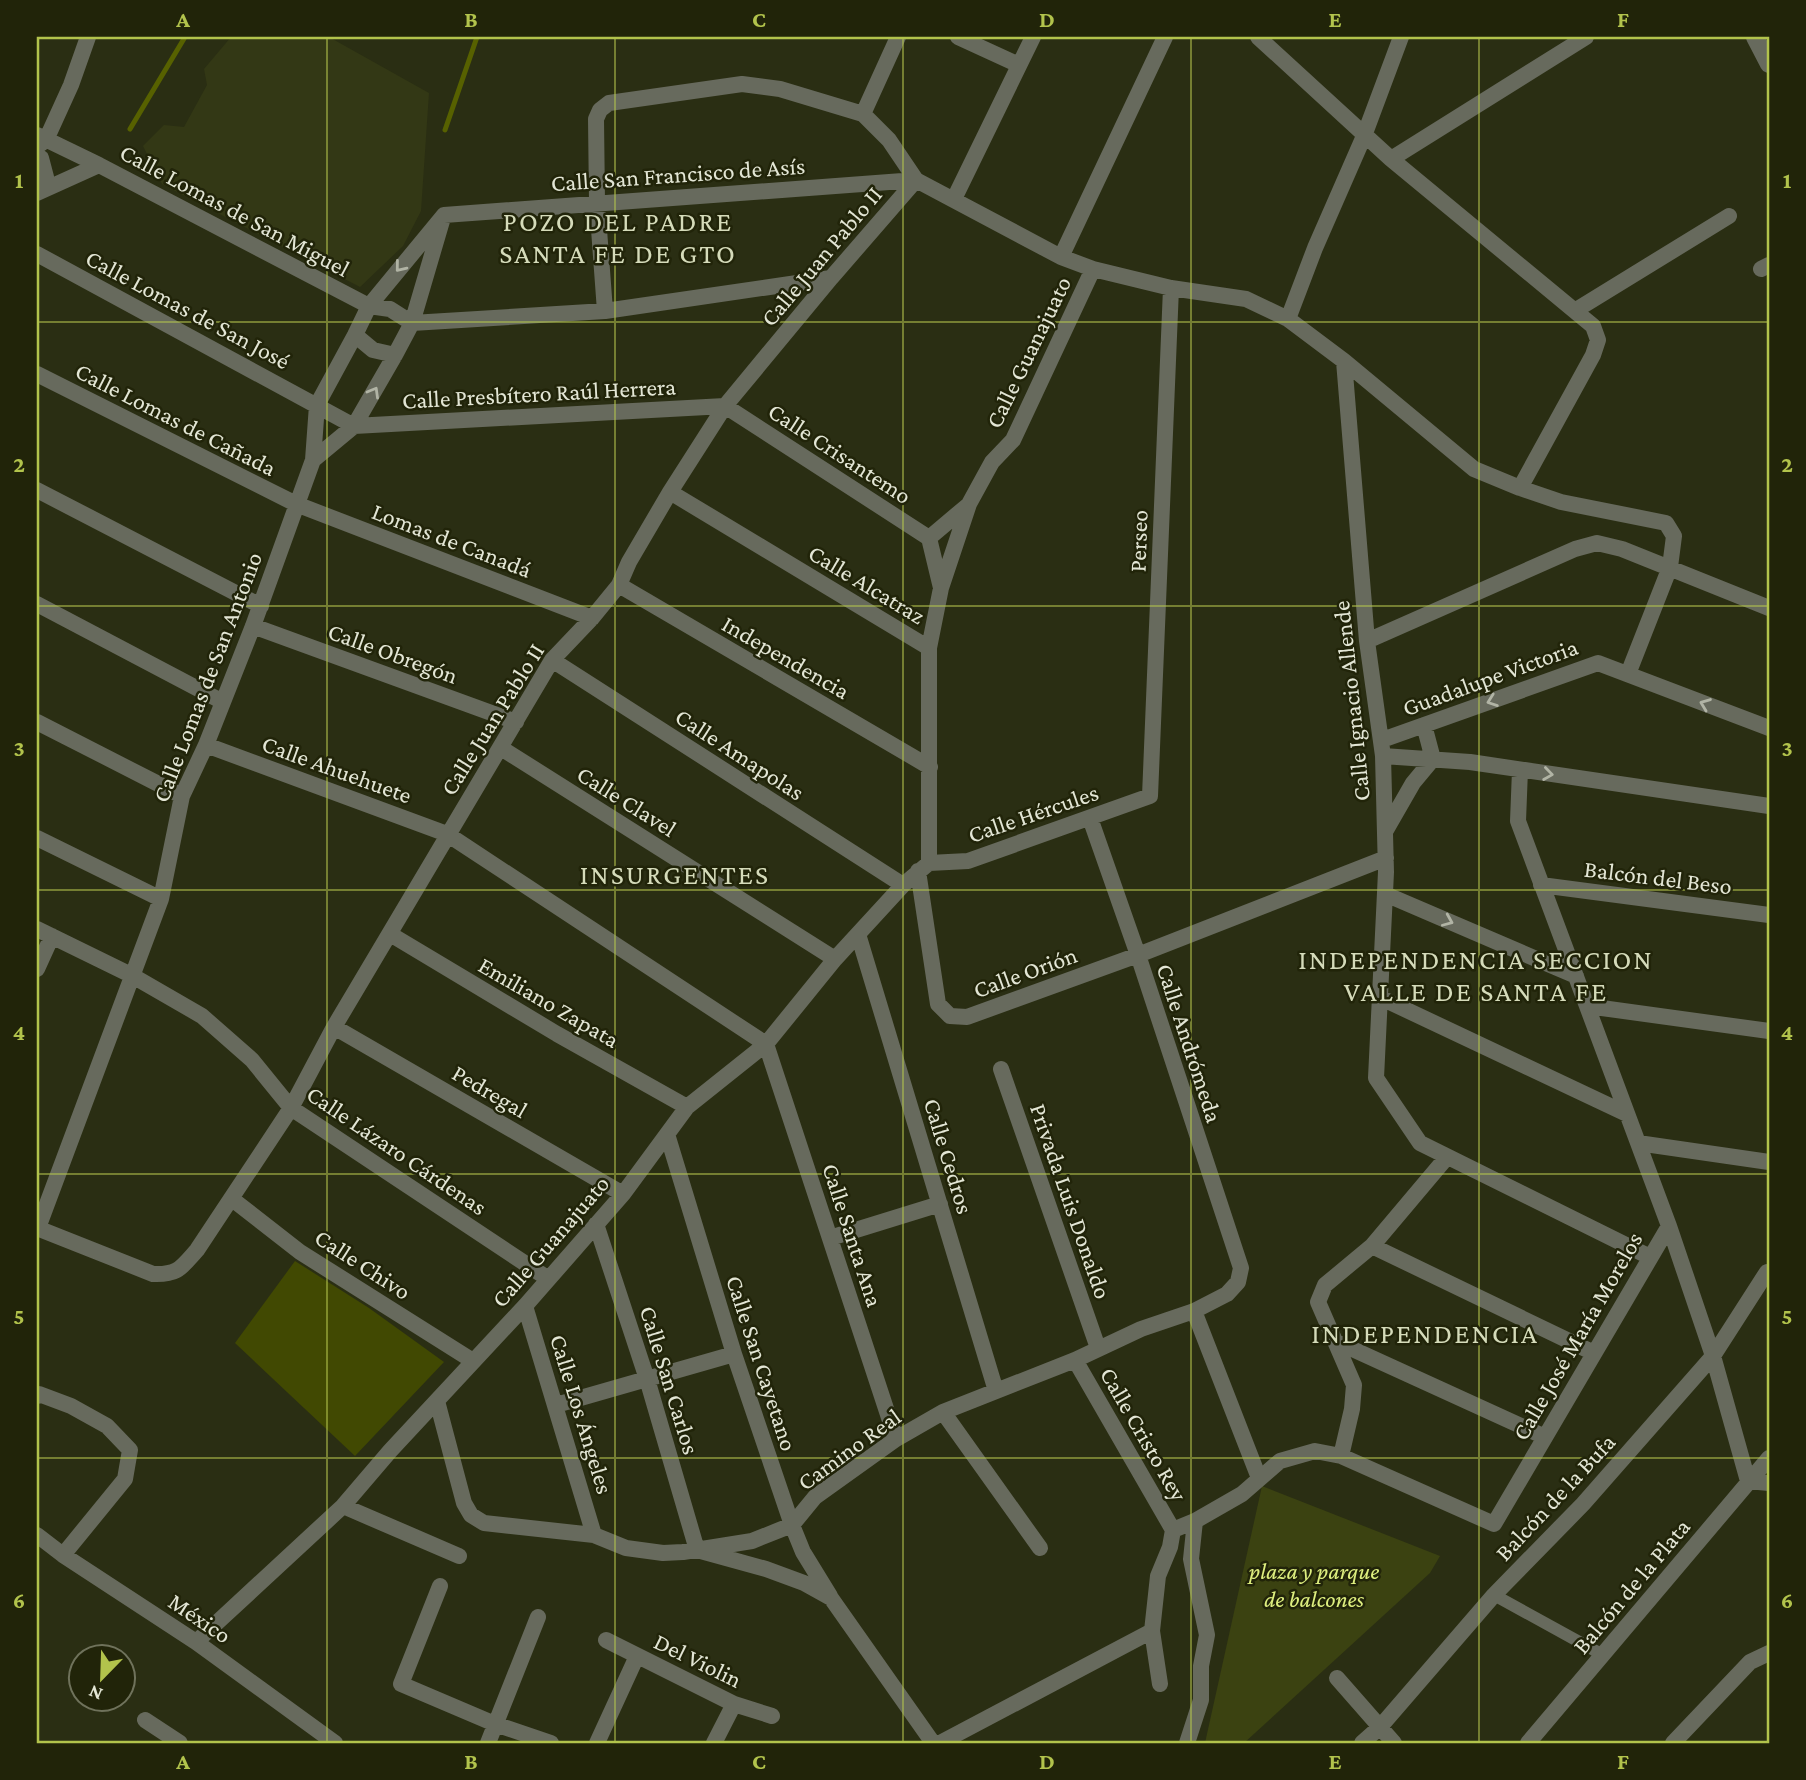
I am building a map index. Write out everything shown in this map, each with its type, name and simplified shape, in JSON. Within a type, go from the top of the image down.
[{"type":"street","points":[[863,114],[898,37]]},
{"type":"street","points":[[958,37],[1019,65]]},
{"type":"street","points":[[954,199],[1033,37]]},
{"type":"street","points":[[1061,257],[1165,37]]},
{"type":"street","points":[[1258,37],[1364,136],[1593,326],[1598,340],[1593,355],[1520,488]]},
{"type":"street","points":[[1288,319],[1315,248],[1364,136],[1401,37]]},
{"type":"street","points":[[1391,159],[1586,37]]},
{"type":"street","points":[[1755,37],[1769,64]]},
{"type":"street","points":[[40,141],[71,85],[84,38]]},
{"type":"street","points":[[605,311],[597,202],[596,119],[600,110],[609,103],[742,84],[780,89],[863,114],[889,140],[916,180],[1061,257],[1171,288],[1246,299],[1288,319],[1344,361],[1474,469],[1561,502],[1666,523],[1674,536],[1670,567],[1628,674]]},
{"type":"street","name":"Calle Lomas de San Miguel","points":[[40,141],[99,165],[369,306],[390,309],[412,323]]},
{"type":"street","points":[[37,156],[41,158],[46,177],[37,192]]},
{"type":"street","points":[[37,192],[99,165]]},
{"type":"street","name":"Calle San Francisco de Asís","points":[[444,215],[916,180]]},
{"type":"street","name":"Calle Juan Pablo II","points":[[37,1228],[153,1274],[171,1275],[197,1250],[290,1108],[334,1027],[552,660],[619,586],[629,562],[670,492],[725,406],[916,180]]},
{"type":"street","name":"Calle Lomas de San Antonio","points":[[37,1228],[161,899],[182,796],[206,745],[261,606],[313,460],[317,405],[369,306],[444,215]]},
{"type":"street","name":"Calle Lomas de San Antonio","points":[[313,460],[354,426],[395,355],[412,323],[444,215]]},
{"type":"street","points":[[1576,310],[1729,216]]},
{"type":"street","name":"Calle Lomas de San José","points":[[37,254],[354,426]]},
{"type":"street","name":"Calle Guanajuato","points":[[929,648],[941,588],[969,504],[992,462],[1013,440],[1093,268]]},
{"type":"street","points":[[412,323],[605,311],[831,278]]},
{"type":"street","name":"Perseo","points":[[1150,796],[1171,288]]},
{"type":"street","points":[[355,335],[373,350],[395,355]]},
{"type":"street","name":"Calle Ignacio Allende","points":[[1344,361],[1367,641],[1383,748],[1386,859],[1376,1078],[1420,1143],[1447,1157]]},
{"type":"street","name":"Calle Lomas de Cañada","points":[[37,374],[296,504]]},
{"type":"street","name":"Calle Presbítero Raúl Herrera","points":[[354,426],[725,406]]},
{"type":"street","name":"Calle Crisantemo","points":[[725,406],[929,538]]},
{"type":"street","points":[[37,490],[261,606]]},
{"type":"street","name":"Calle Alcatraz","points":[[670,492],[929,648],[930,767],[923,867]]},
{"type":"street","name":"Lomas de Canadá","points":[[296,504],[592,618]]},
{"type":"street","points":[[941,588],[929,538],[969,504]]},
{"type":"street","points":[[1367,641],[1575,549],[1598,543],[1670,567],[1769,608]]},
{"type":"street","name":"Independencia","points":[[619,586],[930,767]]},
{"type":"street","points":[[37,604],[223,702]]},
{"type":"street","name":"Calle Obregón","points":[[253,626],[516,722]]},
{"type":"street","name":"Calle Amapolas","points":[[552,660],[903,886]]},
{"type":"street","name":"Guadalupe Victoria","points":[[1383,748],[1424,725],[1598,663],[1769,728]]},
{"type":"street","points":[[37,722],[182,796]]},
{"type":"street","points":[[1385,833],[1413,783],[1433,760],[1424,725]]},
{"type":"street","name":"Calle Ahuehuete","points":[[206,745],[447,834],[766,1044]]},
{"type":"street","name":"Calle Clavel","points":[[501,748],[835,959]]},
{"type":"street","name":"Guadalupe Victoria","points":[[1383,748],[1433,760],[1470,762],[1769,806]]},
{"type":"street","name":"Calle José María Morelos","points":[[1341,1455],[1494,1524],[1669,1226],[1518,821],[1520,770]]},
{"type":"street","name":"Calle Hércules","points":[[923,867],[968,861],[1150,796]]},
{"type":"street","name":"Calle Andrómeda","points":[[1090,818],[1241,1268],[1238,1282]]},
{"type":"street","points":[[37,838],[161,899]]},
{"type":"street","name":"Calle Orión","points":[[923,867],[938,1004],[950,1016],[967,1017],[1138,955],[1386,859]]},
{"type":"street","name":"Calle Guanajuato","points":[[196,1642],[343,1506],[623,1194],[687,1107],[766,1044],[835,959],[923,867]]},
{"type":"street","name":"Balcón del Beso","points":[[1541,885],[1769,915]]},
{"type":"street","points":[[1385,894],[1576,976]]},
{"type":"street","name":"Calle Lázaro Cárdenas","points":[[37,929],[131,975],[202,1016],[252,1060],[290,1108],[547,1278]]},
{"type":"street","name":"Emiliano Zapata","points":[[390,934],[556,1034],[687,1107]]},
{"type":"street","name":"Calle Cedros","points":[[858,934],[996,1391]]},
{"type":"street","points":[[37,970],[52,936]]},
{"type":"street","points":[[1379,997],[1627,1114]]},
{"type":"street","points":[[1587,1006],[1769,1031]]},
{"type":"street","name":"Pedregal","points":[[334,1027],[623,1194]]},
{"type":"street","name":"Calle Santa Ana","points":[[766,1044],[896,1439]]},
{"type":"street","name":"Privada Luis Donaldo","points":[[1001,1069],[1098,1348]]},
{"type":"street","name":"Calle San Cayetano","points":[[667,1134],[734,1354],[803,1552],[831,1598],[933,1743]]},
{"type":"street","points":[[1638,1143],[1769,1162]]},
{"type":"street","points":[[1160,1684],[1152,1631],[1158,1576],[1170,1547],[1173,1530],[1195,1521],[1241,1494],[1280,1461],[1315,1451],[1341,1455],[1353,1409],[1354,1385],[1318,1302],[1325,1285],[1372,1246],[1447,1157],[1650,1257]]},
{"type":"street","name":"Calle Chivo","points":[[232,1199],[300,1252],[473,1361]]},
{"type":"street","points":[[830,1238],[940,1204]]},
{"type":"street","name":"Calle San Carlos","points":[[596,1224],[647,1379],[697,1550]]},
{"type":"street","points":[[1669,1226],[1713,1356],[1748,1480],[1769,1483]]},
{"type":"street","points":[[1372,1246],[1594,1353]]},
{"type":"street","name":"Balcón de la Bufa","points":[[1362,1743],[1380,1727],[1494,1595],[1583,1504],[1713,1356],[1767,1272]]},
{"type":"street","name":"Camino Real","points":[[437,1401],[464,1503],[471,1515],[484,1523],[594,1535],[626,1548],[663,1552],[697,1550],[752,1541],[792,1525],[815,1497],[896,1439],[943,1412],[1075,1360],[1141,1329],[1194,1311],[1227,1294],[1238,1282]]},
{"type":"street","name":"Calle Los Ángeles","points":[[525,1306],[594,1535]]},
{"type":"street","points":[[1194,1311],[1259,1478]]},
{"type":"street","points":[[1336,1342],[1545,1437]]},
{"type":"street","points":[[556,1405],[734,1354]]},
{"type":"street","name":"Calle Cristo Rey","points":[[1075,1360],[1173,1530]]},
{"type":"street","points":[[38,1395],[71,1406],[107,1426],[130,1450],[125,1479],[62,1555]]},
{"type":"street","points":[[943,1412],[1040,1548]]},
{"type":"street","name":"Balcón de la Plata","points":[[1528,1743],[1769,1458]]},
{"type":"street","points":[[343,1506],[459,1556]]},
{"type":"street","points":[[1187,1743],[1201,1700],[1201,1666],[1207,1635],[1191,1559],[1195,1521]]},
{"type":"street","name":"México","points":[[37,1535],[62,1555],[196,1642],[335,1743]]},
{"type":"street","name":"Calle San Cayetano","points":[[697,1550],[766,1569],[804,1583],[831,1598]]},
{"type":"street","points":[[440,1586],[401,1684],[495,1724],[551,1743]]},
{"type":"street","points":[[1494,1595],[1603,1655]]},
{"type":"street","points":[[488,1743],[538,1617]]},
{"type":"street","points":[[940,1743],[1152,1631]]},
{"type":"street","name":"Del Violin","points":[[606,1640],[734,1703],[772,1716]]},
{"type":"street","points":[[1673,1743],[1750,1662],[1769,1653]]},
{"type":"street","points":[[597,1743],[637,1656]]},
{"type":"street","points":[[1337,1678],[1394,1743]]},
{"type":"street","points":[[715,1743],[734,1703]]},
{"type":"street","points":[[145,1720],[180,1743]]},
{"type":"shaded area","points":[[231,37],[329,37],[429,93],[421,211],[403,246],[360,287],[162,184],[143,146],[164,125],[184,127],[207,85],[204,69]]},
{"type":"green space","name":"plaza y parque de balcones","points":[[1262,1486],[1440,1556],[1430,1573],[1244,1743],[1205,1743]]},
{"type":"building","points":[[295,1261],[369,1308],[444,1362],[355,1456],[235,1343]]},
{"type":"waterway","points":[[130,129],[185,37]]},
{"type":"waterway","points":[[445,130],[477,37]]},
{"type":"district","name":"POZO DEL PADRE SANTA FE DE GTO","points":[[618,237]]},
{"type":"district","name":"INSURGENTES","points":[[675,874]]},
{"type":"district","name":"INDEPENDENCIA SECCION VALLE DE SANTA FE","points":[[1476,975]]},
{"type":"district","name":"INDEPENDENCIA","points":[[1425,1333]]}]
